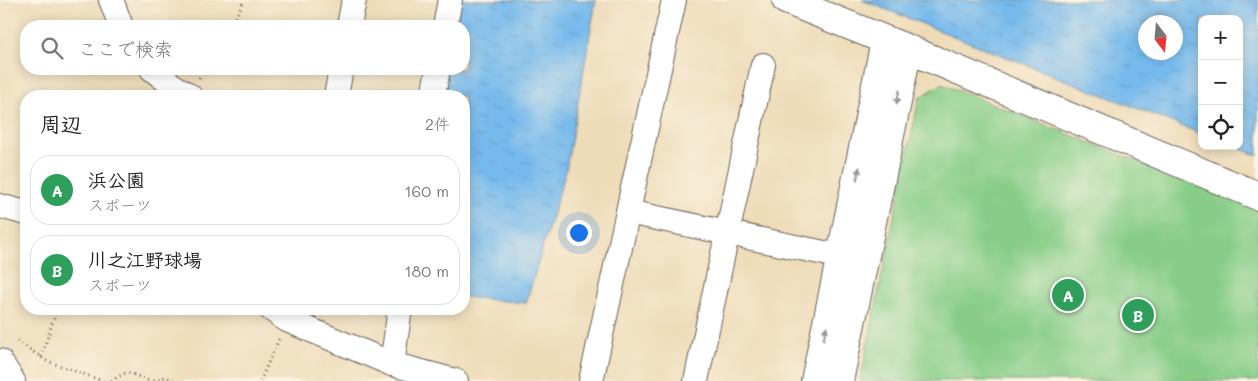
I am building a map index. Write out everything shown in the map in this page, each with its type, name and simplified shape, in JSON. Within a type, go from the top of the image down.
[{"type":"street","points":[[111,0],[119,20]]},
{"type":"street","points":[[350,20],[354,0]]},
{"type":"street","points":[[446,20],[450,0]]},
{"type":"street","points":[[591,381],[674,0]]},
{"type":"street","points":[[786,0],[1258,196]]},
{"type":"street","points":[[815,381],[852,259],[897,45]]},
{"type":"street","points":[[696,381],[763,65]]},
{"type":"street","points":[[160,75],[180,90]]},
{"type":"street","points":[[337,90],[340,75]]},
{"type":"street","points":[[434,90],[437,75]]},
{"type":"street","points":[[0,206],[20,211]]},
{"type":"street","points":[[628,212],[852,259]]},
{"type":"street","points":[[839,381],[852,259]]},
{"type":"street","points":[[281,315],[392,364],[456,381]]},
{"type":"street","points":[[392,364],[399,315]]},
{"type":"street","points":[[0,361],[13,381]]},
{"type":"path","points":[[234,20],[244,0]]},
{"type":"path","points":[[41,357],[55,315]]},
{"type":"path","points":[[260,381],[279,315]]},
{"type":"path","points":[[17,341],[47,361],[103,381]]},
{"type":"path","points":[[111,381],[126,372],[150,381]]},
{"type":"path","points":[[154,381],[165,377],[176,381]]},
{"type":"green space","points":[[942,84],[1258,209],[1258,381],[860,381],[919,98]]},
{"type":"water","points":[[459,0],[596,0],[566,170],[526,303],[470,298],[470,90],[443,90],[446,75],[470,75],[470,20],[455,20]]},
{"type":"water","points":[[862,0],[1258,0],[1258,156],[1243,150],[1243,15],[1198,15],[1198,132]]},
{"type":"place","name":"浜公園","points":[[1068,295]]},
{"type":"place","name":"川之江野球場","points":[[1138,315]]}]
